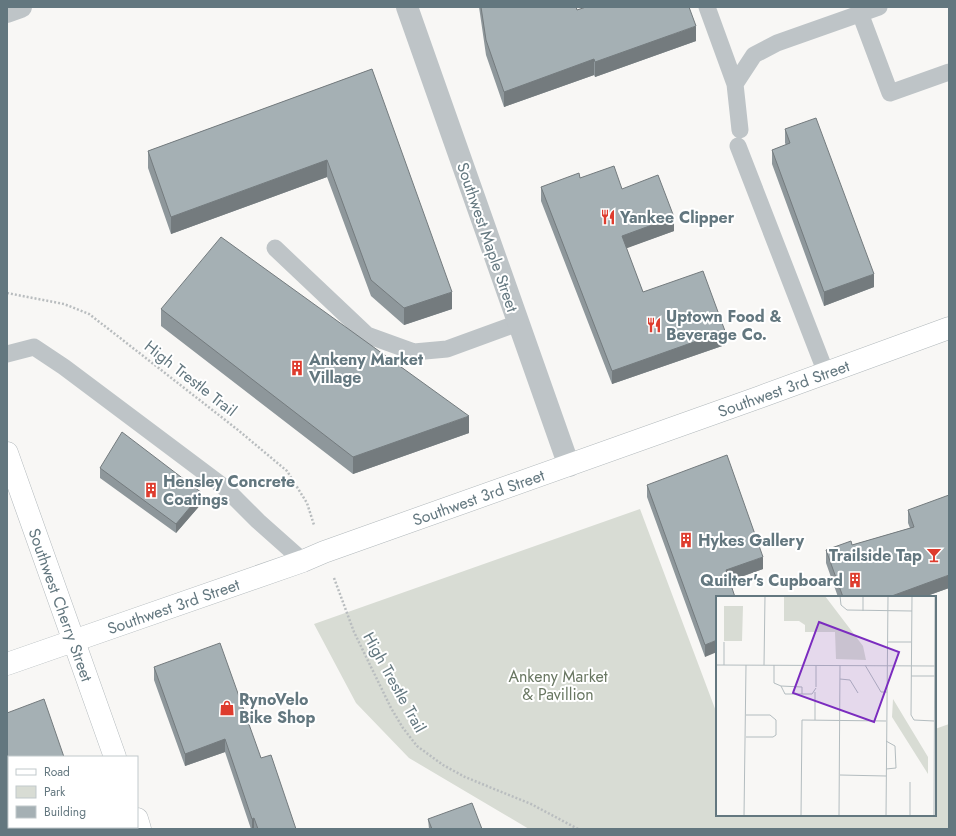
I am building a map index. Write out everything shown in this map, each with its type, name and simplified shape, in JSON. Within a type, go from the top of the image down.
[{"type":"street","points":[[7,12],[21,7]]},
{"type":"street","name":"Southwest Maple Street","points":[[407,7],[569,466]]},
{"type":"street","name":"Southwest 3rd Street","points":[[7,664],[303,561],[324,552],[826,374],[949,328]]},
{"type":"street","name":"Southwest Cherry Street","points":[[7,453],[115,756]]},
{"type":"lane","points":[[707,7],[735,84],[739,138],[826,374]]},
{"type":"lane","points":[[735,84],[754,55],[777,43],[879,7]]},
{"type":"lane","points":[[860,13],[890,93],[949,72]]},
{"type":"lane","points":[[275,248],[367,335],[414,352],[448,349],[518,323]]},
{"type":"lane","points":[[7,354],[34,347],[64,367],[224,487],[258,521],[303,561]]},
{"type":"path","name":"High Trestle Trail","points":[[7,293],[64,304],[89,314],[238,430],[287,471],[306,503],[316,529]]},
{"type":"path","name":"High Trestle Trail","points":[[334,577],[354,632],[395,714],[416,746],[443,766],[465,778],[531,804],[578,829]]},
{"type":"green space","name":"Ankeny Market & Pavillion","points":[[640,509],[716,711],[716,816],[936,816],[936,729],[949,724],[949,829],[529,829],[409,758],[356,703],[314,624]]},
{"type":"building","points":[[481,7],[576,7],[577,10],[586,7],[689,7],[696,26],[595,62],[594,59],[504,92],[486,40]]},
{"type":"building","points":[[372,69],[452,292],[404,308],[371,280],[327,160],[171,217],[148,151]]},
{"type":"building","points":[[816,118],[874,274],[824,292],[772,150],[790,143],[785,129]]},
{"type":"building","points":[[614,166],[622,189],[658,175],[674,217],[622,236],[643,292],[703,271],[725,331],[612,371],[541,187],[579,173],[580,178]]},
{"type":"building","name":"Ankeny Market Village","points":[[221,237],[469,416],[353,457],[161,309]]},
{"type":"building","name":"Hensley Concrete Coatings","points":[[122,432],[202,493],[176,524],[100,468]]},
{"type":"building","points":[[727,455],[763,557],[726,570],[735,596],[716,596],[716,640],[705,645],[647,485]]},
{"type":"building","points":[[949,495],[949,575],[892,596],[843,596],[826,550],[851,541],[852,545],[914,527],[908,510]]},
{"type":"building","points":[[220,643],[261,758],[271,755],[296,829],[258,829],[254,818],[252,819],[225,739],[185,754],[154,667]]},
{"type":"building","points":[[44,699],[64,756],[8,756],[8,828],[90,829],[7,829],[7,713]]},
{"type":"building","points":[[472,803],[482,829],[432,829],[428,819]]},
{"type":"place","name":"Yankee Clipper","points":[[608,217]]},
{"type":"place","name":"Uptown Food & Beverage Co.","points":[[654,325]]},
{"type":"place","name":"Ankeny Market Village","points":[[297,368]]},
{"type":"place","name":"Hensley Concrete Coatings","points":[[151,490]]},
{"type":"place","name":"Hykes Gallery","points":[[686,540]]},
{"type":"place","name":"Trailside Tap","points":[[934,555]]},
{"type":"place","name":"Quilter's Cupboard","points":[[855,580]]},
{"type":"place","name":"RynoVelo Bike Shop","points":[[227,708]]}]
